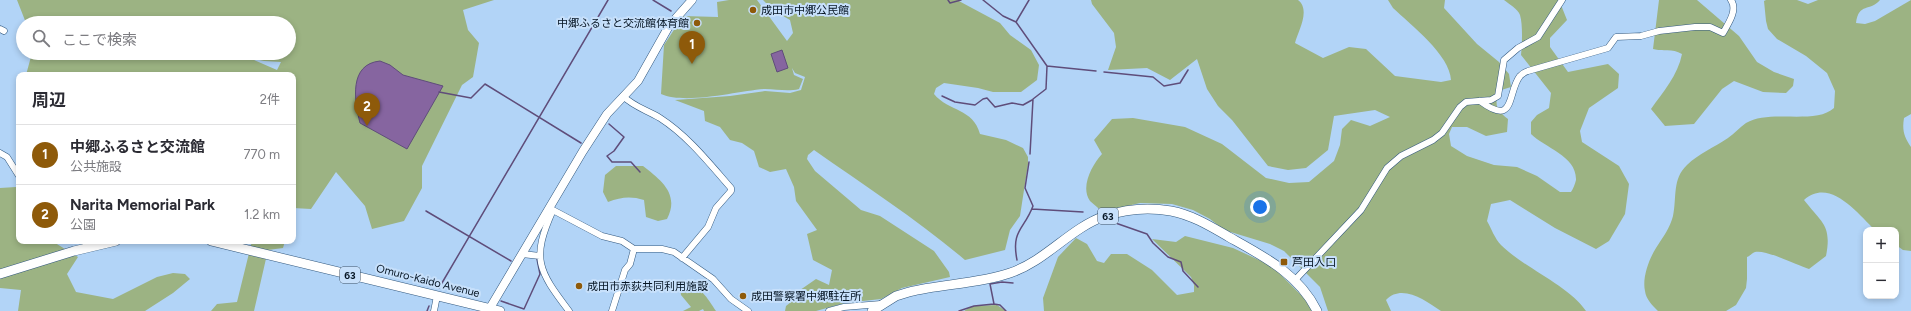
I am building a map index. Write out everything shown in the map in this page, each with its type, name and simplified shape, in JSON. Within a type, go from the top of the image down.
[{"type":"main road","name":"63","points":[[872,311],[908,292],[993,278],[1020,270],[1032,264],[1083,228],[1104,217],[1136,210],[1171,211],[1188,215],[1270,260],[1295,280],[1312,301],[1317,311]]},
{"type":"main road","points":[[0,274],[94,244]]},
{"type":"main road","name":"Omuro-Kaido Avenue","points":[[223,244],[500,311]]},
{"type":"street","points":[[490,308],[607,114],[642,76],[669,26],[692,0]]},
{"type":"street","points":[[1295,280],[1361,210],[1387,168],[1401,156],[1433,140],[1442,133],[1460,107],[1466,102],[1491,100],[1498,96],[1504,60],[1518,48],[1538,37],[1562,0]]},
{"type":"street","points":[[1480,101],[1494,109],[1506,108],[1512,100],[1516,83],[1520,75],[1528,71],[1608,48],[1616,37],[1640,36],[1659,31],[1695,27],[1710,27],[1723,33],[1734,9],[1734,4],[1731,0]]},
{"type":"street","points":[[623,96],[629,103],[659,118],[676,130],[694,146],[731,188],[731,191],[716,208],[708,227],[682,258]]},
{"type":"street","points":[[0,153],[7,157],[16,171]]},
{"type":"street","points":[[551,209],[602,236],[622,241],[634,249],[662,249],[674,252],[713,279],[731,299],[748,311]]},
{"type":"street","points":[[551,209],[542,237],[540,256],[541,266],[547,282],[569,311]]},
{"type":"street","points":[[612,311],[625,270],[630,264],[634,249]]},
{"type":"street","points":[[522,254],[540,256]]},
{"type":"street","points":[[434,311],[437,296]]},
{"type":"street","points":[[829,311],[844,307],[883,304]]},
{"type":"green space","points":[[17,0],[494,0],[463,10],[468,30],[479,43],[473,77],[462,85],[422,166],[422,188],[404,221],[372,229],[365,206],[336,172],[311,209],[296,208],[296,72],[27,72],[30,60],[254,60],[277,70],[281,62],[260,60],[296,60],[296,16],[23,16]]},
{"type":"green space","points":[[729,0],[757,0],[787,41],[793,33],[790,20],[773,10],[763,0],[957,0],[1000,23],[1010,35],[1031,50],[1039,65],[1037,80],[1021,92],[993,92],[978,88],[944,83],[936,88],[934,94],[940,100],[972,119],[980,134],[1006,140],[1023,148],[1028,157],[1020,216],[1010,230],[1005,250],[965,260],[910,217],[814,150],[808,155],[807,159],[815,171],[861,210],[880,216],[934,251],[949,272],[950,277],[902,288],[881,299],[845,303],[816,311],[785,311],[786,306],[791,302],[790,297],[816,279],[829,285],[832,270],[813,260],[807,234],[817,230],[796,201],[794,187],[786,169],[770,172],[759,167],[754,151],[742,143],[730,140],[720,127],[705,121],[704,111],[675,100],[730,96],[765,91],[790,93],[801,90],[805,77],[795,73],[792,68],[794,75],[803,79],[799,89],[795,90],[765,89],[698,98],[672,97],[661,94],[664,45],[683,16],[718,17],[717,2]]},
{"type":"green space","points":[[1091,0],[1298,0],[1302,4],[1304,15],[1295,43],[1323,58],[1349,47],[1366,49],[1395,76],[1441,82],[1451,80],[1449,70],[1444,61],[1428,41],[1393,8],[1388,0],[1445,0],[1444,8],[1477,44],[1499,62],[1509,74],[1511,87],[1498,91],[1497,101],[1497,107],[1508,119],[1507,132],[1486,136],[1467,127],[1452,127],[1449,134],[1451,146],[1467,156],[1494,165],[1517,167],[1537,176],[1560,192],[1571,192],[1576,180],[1575,172],[1571,165],[1559,153],[1531,134],[1531,122],[1537,115],[1549,108],[1551,93],[1521,55],[1522,29],[1520,15],[1504,0],[1559,0],[1567,20],[1550,38],[1550,47],[1568,72],[1608,64],[1619,74],[1618,88],[1589,108],[1580,131],[1582,142],[1619,166],[1629,184],[1625,214],[1609,241],[1596,249],[1555,228],[1510,200],[1491,204],[1487,221],[1501,245],[1521,261],[1568,293],[1586,311],[1441,311],[1414,295],[1399,293],[1392,295],[1386,300],[1391,311],[1328,311],[1320,287],[1284,251],[1270,244],[1224,230],[1210,219],[1193,210],[1172,204],[1140,203],[1102,212],[1090,201],[1086,189],[1088,176],[1094,164],[1102,154],[1094,140],[1112,119],[1133,118],[1185,127],[1222,144],[1266,178],[1289,183],[1309,182],[1334,161],[1340,145],[1342,129],[1351,120],[1370,126],[1390,117],[1375,110],[1334,116],[1328,150],[1306,168],[1288,170],[1268,166],[1232,120],[1218,106],[1207,89],[1197,59],[1170,80],[1147,68],[1108,70],[1116,47],[1114,33],[1092,4]]},
{"type":"green space","points":[[1659,0],[1697,0],[1739,36],[1757,62],[1774,72],[1794,79],[1793,86],[1786,93],[1763,92],[1734,81],[1722,89],[1694,124],[1665,126],[1651,109],[1674,76],[1682,54],[1675,51],[1653,49]]},
{"type":"green space","points":[[1797,0],[1808,4],[1818,0],[1880,0],[1876,4],[1862,10],[1857,16],[1856,23],[1865,24],[1875,21],[1911,0],[1911,114],[1904,118],[1903,130],[1911,147],[1911,251],[1903,250],[1899,247],[1899,227],[1872,227],[1842,200],[1833,195],[1824,193],[1814,194],[1804,200],[1824,225],[1828,237],[1828,246],[1826,256],[1809,269],[1773,255],[1755,252],[1747,257],[1746,288],[1736,305],[1726,311],[1658,311],[1647,297],[1644,280],[1651,258],[1672,220],[1677,182],[1682,170],[1696,157],[1728,138],[1746,123],[1767,117],[1816,116],[1826,113],[1834,108],[1835,91],[1827,73],[1806,56],[1777,39],[1768,29],[1764,1]]},
{"type":"green space","points":[[616,166],[643,166],[662,182],[667,188],[671,202],[667,219],[658,221],[646,217],[644,200],[626,198],[608,202],[603,192],[605,175]]},
{"type":"green space","points":[[16,187],[16,244],[57,244],[78,257],[67,274],[76,292],[113,299],[157,277],[173,273],[185,274],[190,279],[173,293],[145,311],[18,311],[21,290],[0,288],[0,188]]},
{"type":"green space","points":[[1185,236],[1233,248],[1272,266],[1306,300],[1312,311],[1044,311],[1043,298],[1058,257],[1076,238],[1087,244],[1097,261],[1104,263],[1111,254],[1127,254],[1152,270],[1177,295],[1194,292],[1194,285],[1191,277],[1152,239],[1176,242]]},
{"type":"green space","points":[[251,244],[284,244],[283,248],[268,250],[254,311],[211,311],[217,304],[237,302]]},
{"type":"green space","points":[[683,283],[694,286],[702,292],[716,311],[704,311],[703,309],[699,311],[683,311],[691,307],[681,295],[680,287]]},
{"type":"green space","points":[[997,305],[1006,311],[964,311],[972,306]]},
{"type":"shaded area","points":[[782,50],[788,68],[777,72],[771,54]]},
{"type":"shaded area","points":[[380,61],[390,65],[403,75],[443,86],[407,149],[360,123],[356,104],[356,84],[358,76],[363,69],[370,64]]},
{"type":"waterway","points":[[439,288],[608,0]]},
{"type":"waterway","points":[[653,0],[671,11]]},
{"type":"waterway","points":[[948,0],[950,3],[961,0]]},
{"type":"waterway","points":[[983,0],[1003,16],[1016,22]]},
{"type":"waterway","points":[[1029,0],[1016,22],[1047,66],[1046,89],[1033,99],[1030,154]]},
{"type":"waterway","points":[[1047,66],[1096,71]]},
{"type":"waterway","points":[[1104,72],[1153,77],[1164,86],[1180,83],[1188,70]]},
{"type":"waterway","points":[[439,92],[471,98],[485,84],[581,143]]},
{"type":"waterway","points":[[942,96],[955,102],[975,105],[987,98],[995,107],[1012,103],[1023,105],[1032,100]]},
{"type":"waterway","points":[[609,124],[624,137],[614,151],[607,156],[612,162],[631,162],[640,172]]},
{"type":"waterway","points":[[1017,260],[1017,236],[1033,206],[1025,188],[1029,162]]},
{"type":"waterway","points":[[1032,209],[1083,212]]},
{"type":"waterway","points":[[426,211],[511,261]]},
{"type":"waterway","points":[[1107,220],[1147,234],[1153,243],[1168,257],[1181,262],[1183,271],[1198,287]]},
{"type":"waterway","points":[[501,301],[524,309],[540,274],[537,259]]},
{"type":"waterway","points":[[1006,311],[1000,305],[994,304],[990,284],[1002,282],[1013,283]]},
{"type":"waterway","points":[[959,311],[974,306],[994,304]]},
{"type":"waterway","points":[[427,311],[429,306]]},
{"type":"place","name":"成田市中郷公民館","points":[[753,10]]},
{"type":"place","name":"中郷ふるさと交流館体育館","points":[[697,23]]},
{"type":"place","name":"中郷ふるさと交流館","points":[[692,64]]},
{"type":"place","name":"Narita Memorial Park","points":[[367,126]]},
{"type":"place","name":"芦田入口","points":[[1284,262]]},
{"type":"place","name":"成田市赤荻共同利用施設","points":[[579,286]]},
{"type":"place","name":"成田警察署中郷駐在所","points":[[743,296]]}]
